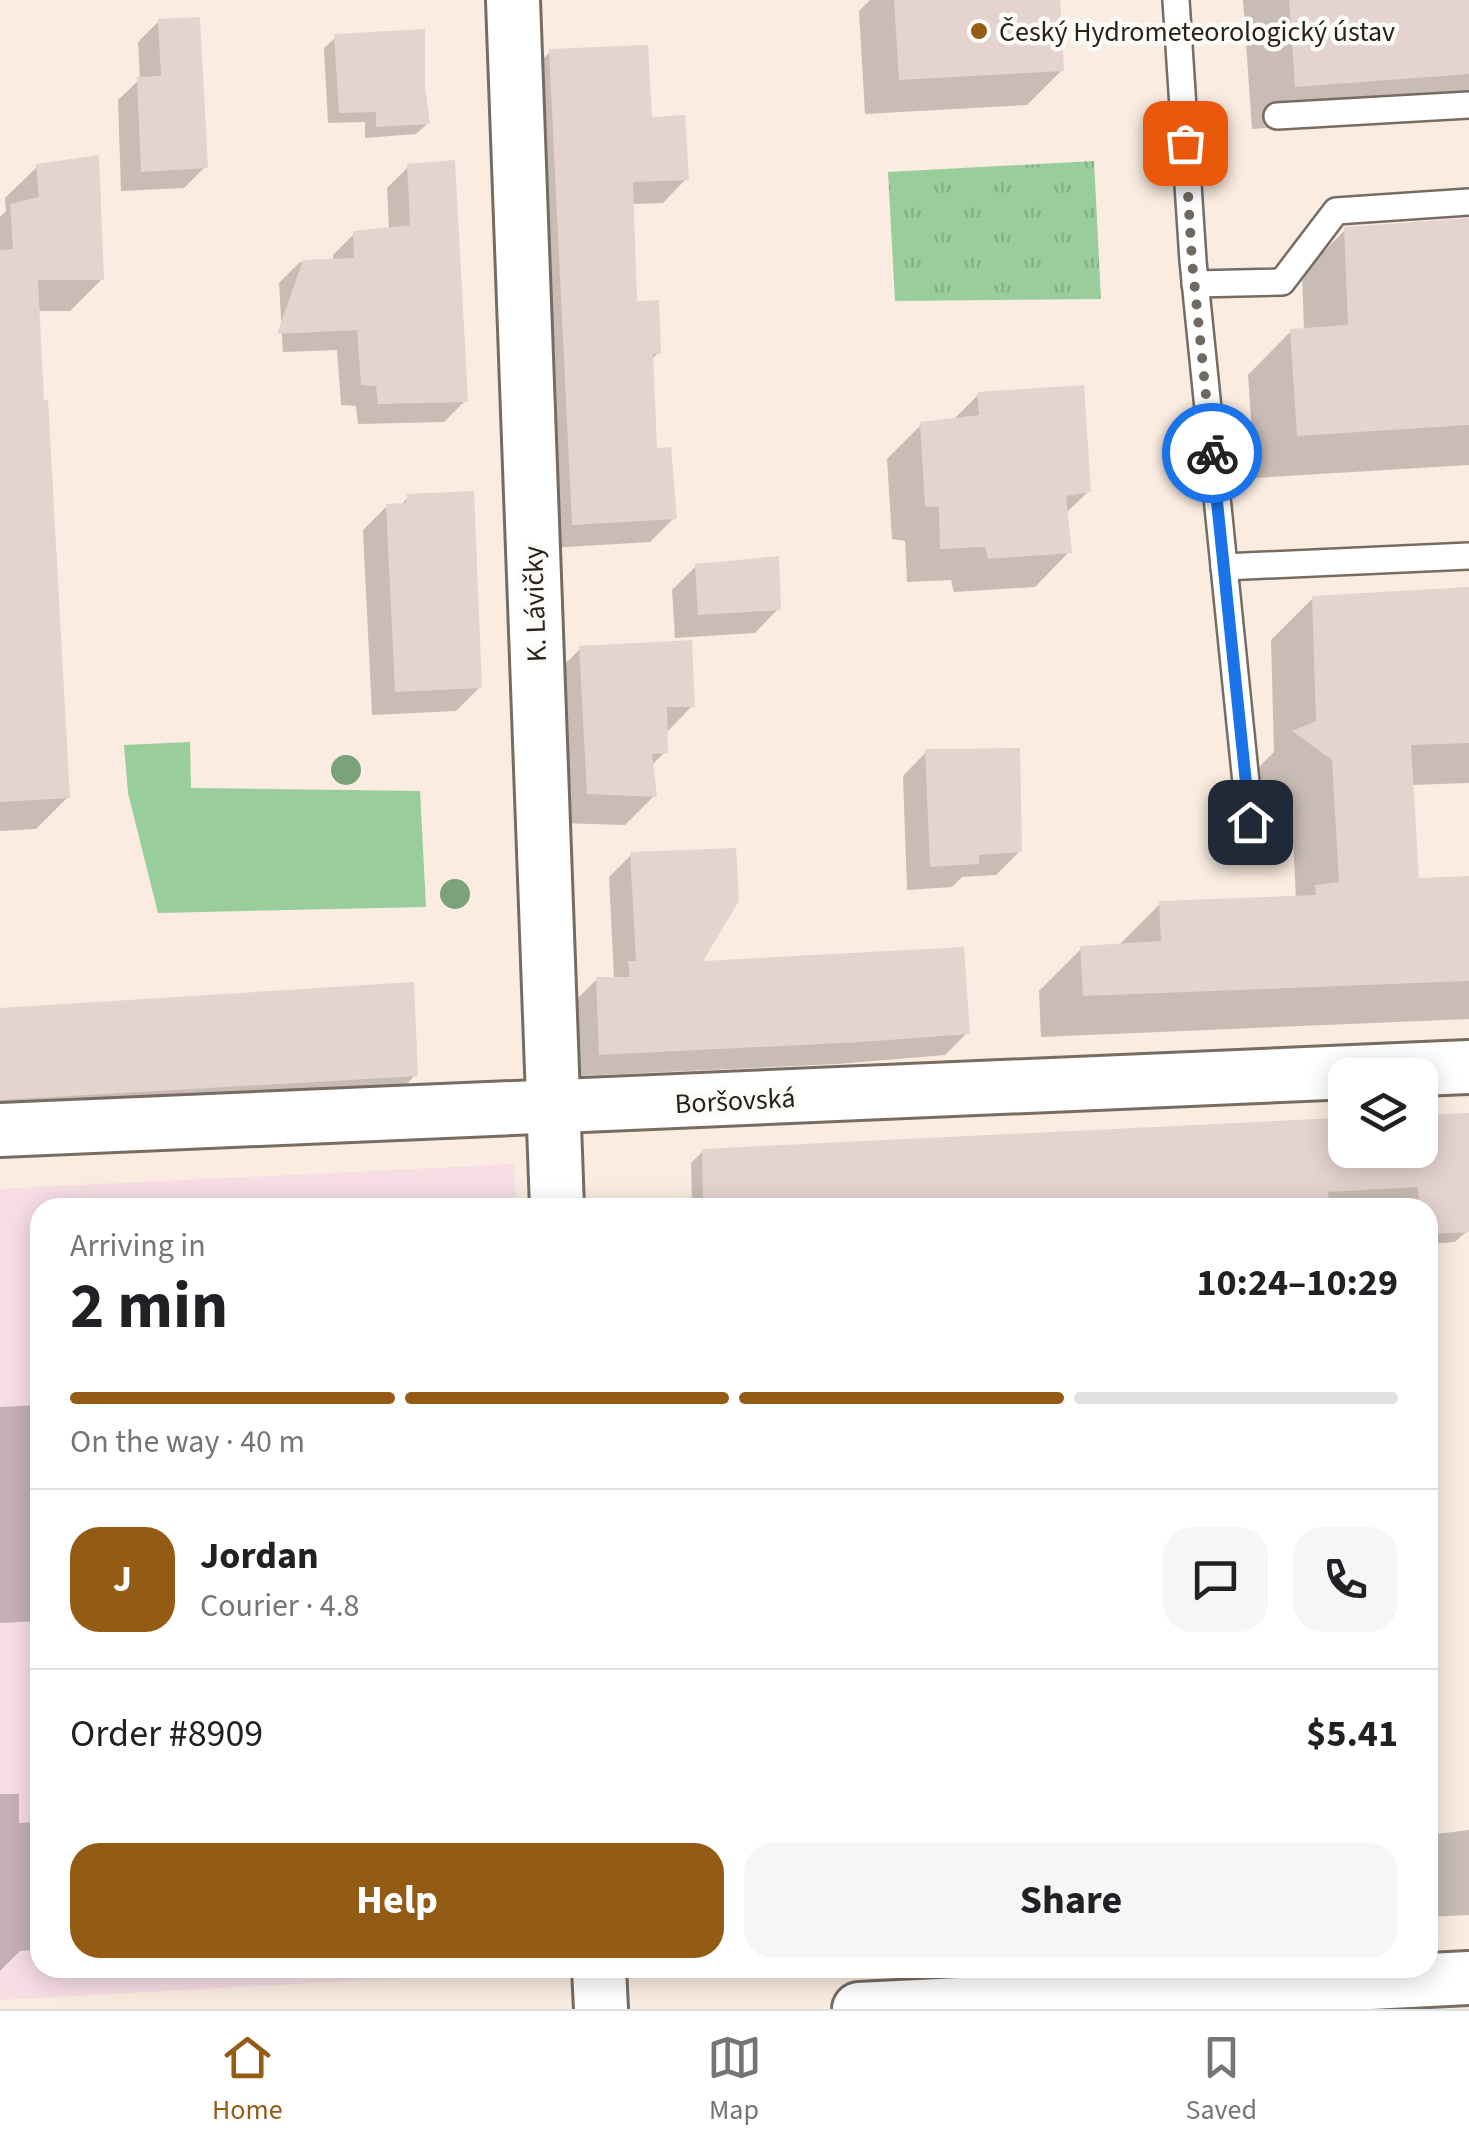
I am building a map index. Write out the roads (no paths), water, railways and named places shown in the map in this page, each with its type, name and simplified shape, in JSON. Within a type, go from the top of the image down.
[{"type":"street","name":"K. Lávičky","points":[[513,0],[556,1198]]},
{"type":"street","name":"Boršovská","points":[[0,1130],[1469,1067]]},
{"type":"street","points":[[599,1978],[601,2009]]},
{"type":"street","points":[[859,2009],[1469,1978]]},
{"type":"lane","points":[[1176,0],[1195,284],[1250,822]]},
{"type":"lane","points":[[1277,116],[1469,105]]},
{"type":"lane","points":[[1195,284],[1282,282],[1336,211],[1469,202]]},
{"type":"lane","points":[[1224,567],[1469,556]]},
{"type":"place","name":"Český Hydrometeorologický ústav","points":[[979,31]]}]
